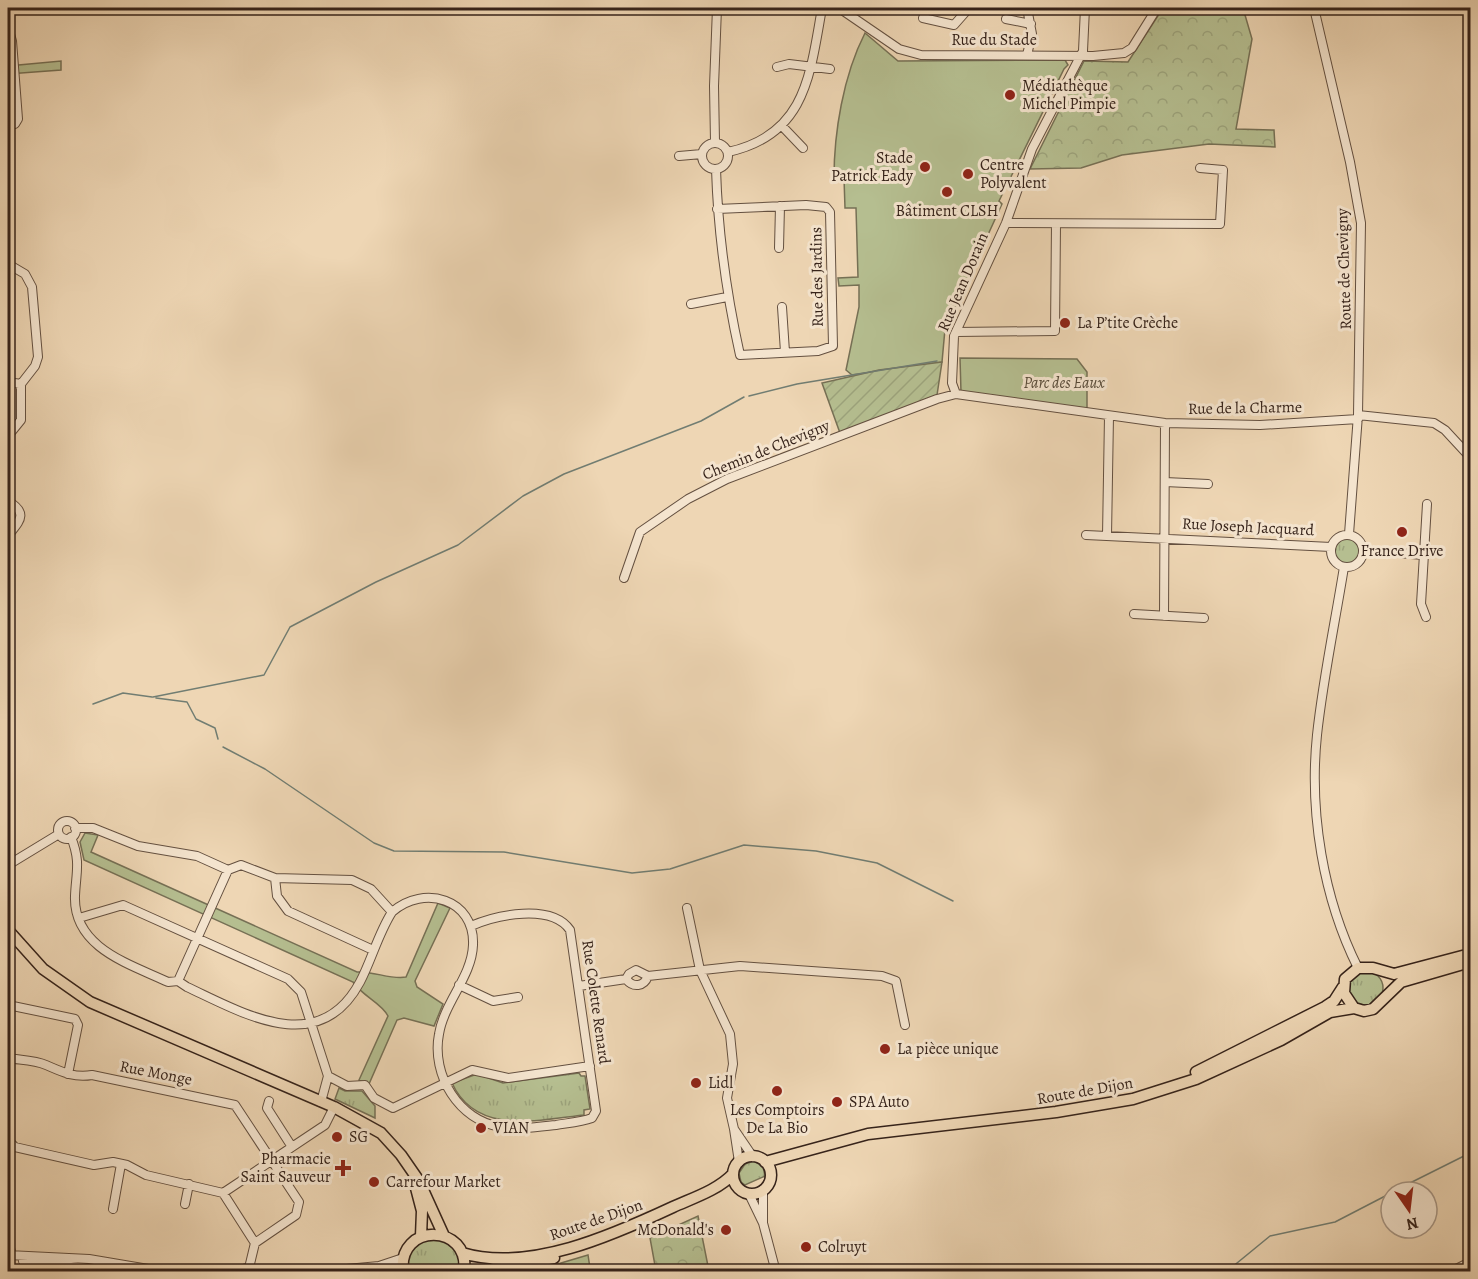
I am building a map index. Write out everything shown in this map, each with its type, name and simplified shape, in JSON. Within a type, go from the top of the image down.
[{"type":"main road","points":[[8,930],[43,969],[90,1002],[334,1107],[381,1133],[401,1155],[419,1181],[444,1236]]},
{"type":"main road","points":[[1380,972],[1401,973],[1444,959],[1470,954]]},
{"type":"main road","points":[[1343,987],[1346,999],[1354,1008],[1364,1011],[1373,1009],[1382,1003],[1387,994],[1401,982],[1418,975],[1470,962]]},
{"type":"main road","points":[[1105,1104],[1188,1076],[1325,1007],[1334,1001],[1345,979],[1358,968],[1373,968],[1380,972],[1385,978],[1387,994]]},
{"type":"main road","name":"Route de Dijon","points":[[765,1162],[868,1134],[1056,1112],[1133,1099],[1196,1080],[1281,1040],[1330,1012],[1354,1008]]},
{"type":"main road","name":"Route de Dijon","points":[[770,1174],[805,1150]]},
{"type":"main road","points":[[401,1155],[418,1193],[422,1211],[421,1236]]},
{"type":"main road","points":[[753,1157],[765,1162],[770,1181],[763,1190],[744,1191],[733,1174],[739,1162],[753,1157]]},
{"type":"main road","name":"Route de Dijon","points":[[462,1253],[485,1258],[544,1254],[582,1245],[632,1226],[700,1195],[733,1174]]},
{"type":"main road","name":"Route de Dijon","points":[[700,1195],[744,1191]]},
{"type":"main road","points":[[474,1272],[539,1262],[570,1254],[632,1226]]},
{"type":"main road","points":[[403,1272],[403,1258],[408,1246],[421,1236],[444,1236],[455,1242],[462,1253],[464,1272]]},
{"type":"street","points":[[715,142],[714,86],[717,8]]},
{"type":"street","points":[[728,152],[752,144],[787,123],[803,94],[811,66],[821,8]]},
{"type":"street","name":"Rue du Stade","points":[[821,8],[843,9],[899,49],[921,55],[1081,55],[1124,53],[1132,48],[1157,8]]},
{"type":"street","points":[[923,18],[954,25],[969,8]]},
{"type":"street","points":[[1027,8],[1030,24],[1027,55]]},
{"type":"street","name":"Rue Jean Dorain","points":[[956,394],[952,379],[956,332],[1006,222],[1032,150],[1081,55],[1086,28],[1085,8]]},
{"type":"street","name":"Route de Chevigny","points":[[1314,8],[1350,162],[1361,223],[1358,417],[1349,534]]},
{"type":"street","points":[[1006,19],[1030,24]]},
{"type":"street","points":[[8,27],[12,41],[12,124]]},
{"type":"street","points":[[777,67],[789,64],[830,69]]},
{"type":"street","points":[[781,125],[803,147]]},
{"type":"street","points":[[715,142],[723,145],[728,152],[725,164],[716,169],[706,166],[702,154],[705,147],[715,142]]},
{"type":"street","points":[[679,156],[702,154]]},
{"type":"street","points":[[1006,222],[1220,224],[1222,170],[1200,168]]},
{"type":"street","points":[[691,304],[728,297],[717,209],[716,169]]},
{"type":"street","name":"Rue des Jardins","points":[[717,209],[821,205],[830,212],[833,282],[832,346],[818,351],[740,355],[728,297]]},
{"type":"street","points":[[779,248],[780,206]]},
{"type":"street","points":[[956,332],[1055,331],[1056,224]]},
{"type":"street","points":[[8,264],[25,274],[34,295],[39,357],[21,384],[21,420],[8,436]]},
{"type":"street","points":[[782,307],[785,352]]},
{"type":"street","points":[[8,382],[21,384]]},
{"type":"street","name":"Rue de la Charme","points":[[956,394],[1165,423],[1260,425],[1358,417],[1434,423],[1445,430],[1470,457]]},
{"type":"street","name":"Chemin de Chevigny","points":[[624,578],[640,532],[688,500],[727,479],[778,458],[956,394]]},
{"type":"street","points":[[1107,536],[1109,416]]},
{"type":"street","points":[[1164,616],[1165,423]]},
{"type":"street","points":[[1165,482],[1208,484]]},
{"type":"street","points":[[8,501],[17,508],[20,516],[18,525],[8,536]]},
{"type":"street","points":[[1426,617],[1421,604],[1427,504]]},
{"type":"street","points":[[1349,534],[1359,539],[1363,550],[1359,562],[1344,567],[1334,562],[1330,547],[1336,538],[1349,534]]},
{"type":"street","name":"Rue Joseph Jacquard","points":[[1086,536],[1164,537],[1330,547]]},
{"type":"street","points":[[1363,550],[1424,555]]},
{"type":"street","points":[[8,553],[8,584]]},
{"type":"street","points":[[1344,567],[1317,737],[1316,818],[1332,900],[1358,968]]},
{"type":"street","points":[[1134,614],[1204,618]]},
{"type":"street","points":[[8,626],[10,663],[8,672]]},
{"type":"street","points":[[71,837],[64,838],[59,834],[58,826],[64,821],[72,823],[75,828]]},
{"type":"street","points":[[75,828],[71,837],[79,863],[75,898],[79,918],[85,932],[104,951],[168,982],[178,981],[264,1022],[289,1026],[310,1022],[329,1014],[352,994],[361,980],[392,912],[410,900],[436,897],[457,907],[471,926],[473,948],[438,1036],[440,1066],[445,1082]]},
{"type":"street","points":[[75,828],[93,828],[138,846],[197,856],[228,870]]},
{"type":"street","points":[[9,864],[59,834]]},
{"type":"street","points":[[178,981],[228,870],[241,865],[275,878],[352,880],[371,890],[392,912]]},
{"type":"street","points":[[275,878],[277,897],[288,911],[373,950]]},
{"type":"street","points":[[79,918],[123,905],[293,982],[301,992],[328,1076],[321,1102]]},
{"type":"street","points":[[687,908],[700,970],[730,1034],[733,1064],[727,1098],[739,1162]]},
{"type":"street","name":"Rue Colette Renard","points":[[445,1082],[453,1096],[470,1114],[499,1127],[525,1129],[583,1120],[592,1118],[596,1111],[572,936],[562,922],[515,912],[490,917],[471,926]]},
{"type":"street","points":[[579,986],[626,979],[636,970],[648,976],[740,966],[882,976],[896,981],[905,1025]]},
{"type":"street","points":[[626,979],[631,984],[639,985],[645,982],[648,976]]},
{"type":"street","points":[[459,985],[493,1001],[519,997]]},
{"type":"street","points":[[8,1005],[75,1019],[78,1025],[68,1074]]},
{"type":"street","name":"Rue Monge","points":[[8,1058],[46,1065],[80,1077],[92,1074],[232,1104],[239,1109],[299,1202],[296,1215],[255,1243]]},
{"type":"street","points":[[328,1076],[347,1086],[365,1086],[374,1098],[393,1108],[472,1070],[508,1078],[590,1066]]},
{"type":"street","points":[[269,1101],[267,1108],[292,1147]]},
{"type":"street","points":[[223,1193],[325,1125],[334,1107]]},
{"type":"street","points":[[734,1129],[753,1157]]},
{"type":"street","points":[[9,1144],[94,1165],[121,1164],[146,1175],[223,1193],[255,1243],[247,1270]]},
{"type":"street","points":[[112,1209],[121,1164]]},
{"type":"street","points":[[185,1204],[189,1184]]},
{"type":"street","points":[[763,1190],[764,1223],[776,1272]]},
{"type":"street","points":[[744,1191],[764,1223]]},
{"type":"street","points":[[8,1241],[9,1256]]},
{"type":"street","points":[[9,1256],[111,1263],[166,1272]]},
{"type":"street","points":[[9,1256],[123,1272]]},
{"type":"street","points":[[314,1272],[386,1264],[403,1258]]},
{"type":"street","points":[[1451,1271],[1470,1262]]},
{"type":"street","points":[[93,1269],[111,1263]]},
{"type":"green space","points":[[1163,8],[1243,8],[1252,39],[1236,129],[1274,130],[1275,147],[1209,144],[1122,155],[1081,168],[1030,169],[1084,61],[1128,62]]},
{"type":"green space","name":"Stade Patrick Eady","points":[[865,33],[898,61],[1065,60],[1068,65],[999,201],[1002,204],[945,329],[942,362],[852,375],[846,370],[859,307],[859,285],[839,286],[838,278],[858,277],[856,208],[845,208],[844,178],[834,178],[834,161],[841,105],[851,67]]},
{"type":"green space","points":[[61,61],[61,70],[8,74],[8,66]]},
{"type":"green space","name":"Parc des Eaux","points":[[960,358],[1077,359],[1087,372],[1087,409],[961,392]]},
{"type":"green space","points":[[942,362],[937,395],[840,433],[822,383],[879,370]]},
{"type":"green space","points":[[1347,538],[1356,542],[1360,551],[1356,560],[1347,564],[1338,560],[1334,551],[1338,542]]},
{"type":"green space","points":[[85,833],[98,835],[91,852],[357,972],[406,977],[438,903],[450,908],[415,981],[417,987],[443,1004],[434,1026],[404,1018],[397,1020],[369,1084],[359,1080],[388,1016],[381,1007],[353,982],[84,860],[80,842]]},
{"type":"green space","points":[[1366,971],[1378,976],[1383,988],[1378,1000],[1366,1005],[1354,1000],[1349,988],[1354,976]]},
{"type":"green space","points":[[579,1073],[585,1076],[590,1109],[584,1110],[584,1115],[548,1120],[510,1121],[492,1118],[476,1111],[463,1100],[452,1083],[477,1074],[503,1083]]},
{"type":"green space","points":[[339,1088],[345,1091],[362,1091],[375,1106],[375,1118],[335,1099]]},
{"type":"green space","points":[[754,1161],[763,1167],[765,1176],[745,1185],[741,1182],[739,1173],[745,1164]]},
{"type":"green space","points":[[698,1216],[709,1271],[656,1271],[650,1238]]},
{"type":"green space","points":[[439,1238],[458,1251],[461,1271],[407,1272],[407,1257],[420,1242]]},
{"type":"green space","points":[[588,1255],[590,1268],[534,1271]]},
{"type":"waterway","points":[[749,396],[797,384],[937,361]]},
{"type":"waterway","points":[[153,697],[264,675],[290,627],[376,582],[458,545],[523,496],[564,474],[701,421],[744,397]]},
{"type":"waterway","points":[[93,704],[123,693],[152,697]]},
{"type":"waterway","points":[[156,698],[187,702],[196,719],[215,728],[218,739]]},
{"type":"waterway","points":[[223,747],[265,769],[374,843],[394,851],[504,852],[632,873],[670,869],[744,845],[816,851],[877,863],[953,901]]},
{"type":"waterway","points":[[1416,1180],[1470,1153]]},
{"type":"waterway","points":[[1226,1272],[1270,1236],[1335,1222],[1379,1199]]},
{"type":"place","name":"Médiathèque Michel Pimpie","points":[[1010,95]]},
{"type":"place","name":"Stade Patrick Eady","points":[[925,167]]},
{"type":"place","name":"Centre Polyvalent","points":[[968,174]]},
{"type":"place","name":"Bâtiment CLSH","points":[[947,192]]},
{"type":"place","name":"La P’tite Crèche","points":[[1065,323]]},
{"type":"place","name":"France Drive","points":[[1402,532]]},
{"type":"place","name":"La pièce unique","points":[[885,1049]]},
{"type":"place","name":"Lidl","points":[[696,1083]]},
{"type":"place","name":"Les Comptoirs De La Bio","points":[[777,1091]]},
{"type":"place","name":"SPA Auto","points":[[837,1102]]},
{"type":"place","name":"VIAN","points":[[481,1128]]},
{"type":"place","name":"SG","points":[[337,1137]]},
{"type":"place","name":"Pharmacie Saint Sauveur","points":[[343,1168]]},
{"type":"place","name":"Carrefour Market","points":[[374,1182]]},
{"type":"place","name":"McDonald's","points":[[726,1230]]},
{"type":"place","name":"Colruyt","points":[[806,1247]]}]
